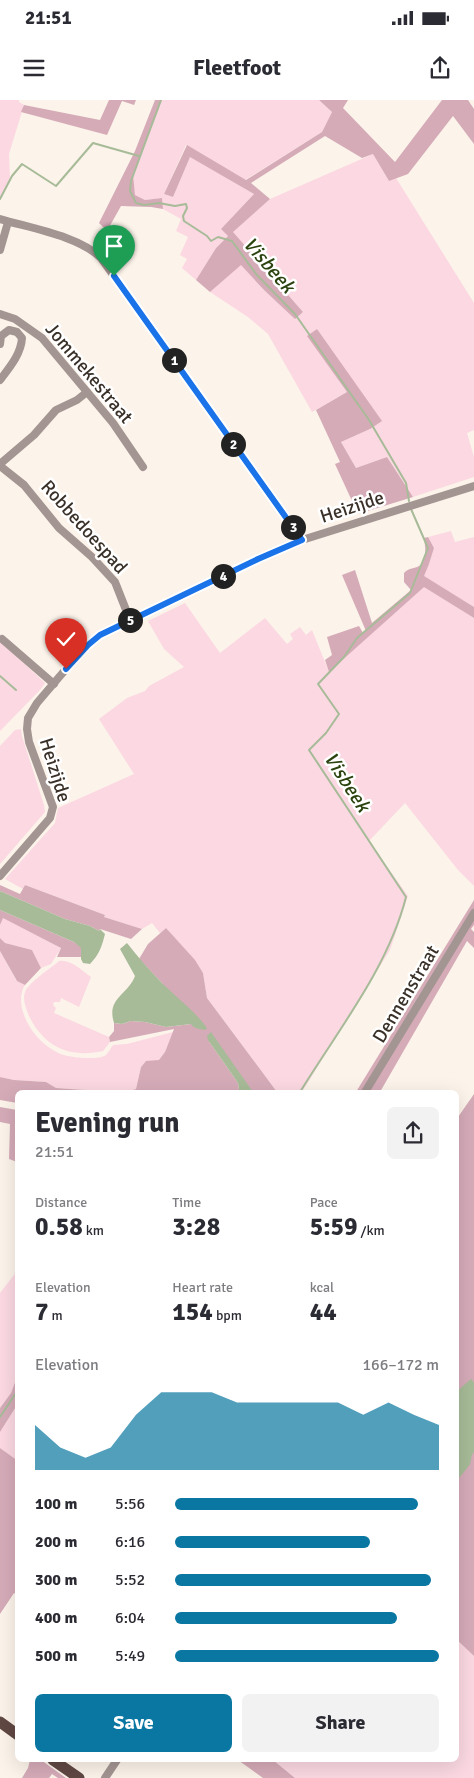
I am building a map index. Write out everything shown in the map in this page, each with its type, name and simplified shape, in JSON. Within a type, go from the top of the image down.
[{"type":"main road","points":[[0,1722],[15,1732]]},
{"type":"main road","points":[[56,1762],[79,1778]]},
{"type":"street","points":[[0,250],[4,220],[78,242],[101,258],[302,540]]},
{"type":"street","name":"Jommekestraat","points":[[0,314],[15,319],[42,338],[113,423],[143,466]]},
{"type":"street","points":[[0,344],[2,336],[9,330],[17,332],[22,338],[22,347],[0,380]]},
{"type":"street","points":[[0,465],[34,435],[56,410],[77,400],[87,392]]},
{"type":"street","name":"Robbedoespad","points":[[0,465],[24,486],[59,528],[92,557],[115,582],[130,620]]},
{"type":"street","name":"Heizijde","points":[[0,876],[50,818],[53,807],[38,771],[27,729],[28,718],[33,708],[88,645],[100,635],[258,559],[302,540],[474,486]]},
{"type":"street","points":[[2,639],[54,684]]},
{"type":"street","name":"Dennenstraat","points":[[366,1090],[474,913]]},
{"type":"street","points":[[105,1778],[116,1762]]},
{"type":"shaded area","points":[[0,100],[19,100],[24,105],[9,154],[10,178],[0,198]]},
{"type":"shaded area","points":[[109,100],[136,100],[134,105],[122,101],[107,135],[21,112],[24,105],[100,120]]},
{"type":"shaded area","points":[[155,100],[162,100],[133,174],[135,195],[145,200],[162,198],[163,209],[121,206],[107,231],[99,223],[135,151]]},
{"type":"shaded area","points":[[162,100],[319,100],[332,112],[322,132],[245,180],[186,145],[164,194],[173,197],[190,156],[254,194],[221,229],[228,236],[216,248],[196,280],[182,268],[187,259],[180,255],[188,237],[176,231],[181,219],[163,209],[162,198],[145,200],[135,195],[133,174]]},
{"type":"shaded area","points":[[319,100],[348,100],[343,108],[395,162],[442,100],[468,100],[474,109],[474,144],[453,116],[408,174],[389,181],[373,154],[362,158],[325,136],[251,183],[270,199],[233,232],[303,312],[295,319],[241,265],[210,292],[196,280],[216,248],[228,236],[221,229],[254,194],[190,157],[173,197],[164,194],[187,145],[246,180],[322,132],[332,112]]},
{"type":"shaded area","points":[[373,154],[389,181],[396,178],[474,303],[474,430],[467,433],[474,457],[474,477],[413,497],[387,457],[356,468],[341,442],[370,429],[317,329],[308,336],[347,392],[312,412],[268,334],[248,317],[210,292],[241,264],[264,290],[295,318],[303,312],[232,232],[270,199]]},
{"type":"shaded area","points":[[317,329],[382,421],[370,429],[341,442],[356,468],[387,457],[413,497],[358,514],[335,464],[340,462],[316,410],[347,392],[307,336]]},
{"type":"shaded area","points":[[451,531],[455,542],[474,537],[474,607],[423,576],[434,548],[428,537]]},
{"type":"shaded area","points":[[428,537],[434,548],[424,576],[474,607],[474,618],[424,587],[329,672],[325,660],[332,655],[327,637],[359,626],[363,633],[366,631],[342,575],[355,570],[372,623],[411,590],[404,582],[404,573],[422,564],[424,561],[424,538]]},
{"type":"shaded area","points":[[424,586],[474,618],[474,886],[458,870],[405,803],[369,841],[408,896],[390,950],[303,1090],[276,1090],[207,998],[203,973],[166,928],[160,933],[152,923],[142,929],[104,917],[105,915],[25,885],[23,889],[5,879],[55,823],[58,808],[134,774],[99,719],[127,698],[145,691],[149,686],[184,667],[164,649],[148,621],[185,603],[220,653],[265,618],[287,644],[293,639],[290,634],[300,627],[306,635],[312,630],[329,672]]},
{"type":"shaded area","points":[[0,641],[45,683],[0,731]]},
{"type":"shaded area","points":[[21,729],[45,812],[0,864],[0,746],[15,730]]},
{"type":"shaded area","points":[[0,885],[20,894],[25,885],[105,915],[104,917],[142,929],[131,939],[100,929],[99,931],[90,926],[65,919],[0,891]]},
{"type":"shaded area","points":[[0,891],[65,919],[90,926],[99,931],[100,929],[105,934],[96,957],[90,964],[83,963],[81,948],[74,942],[0,910]]},
{"type":"shaded area","points":[[474,900],[474,925],[471,929],[474,932],[474,948],[467,941],[381,1090],[357,1090]]},
{"type":"shaded area","points":[[0,910],[74,942],[81,947],[82,957],[57,957],[61,948],[3,918],[0,925]]},
{"type":"shaded area","points":[[3,917],[61,948],[51,964],[41,968],[32,950],[4,943],[0,938],[0,925]]},
{"type":"shaded area","points":[[166,928],[195,960],[203,973],[207,998],[276,1090],[251,1090],[208,1040],[238,1083],[239,1090],[133,1090],[136,1089],[141,1067],[146,1061],[159,1060],[165,1052],[174,1029],[110,1042],[109,1037],[114,1031],[114,1023],[145,1022],[166,1027],[191,1024],[162,983],[139,959],[148,944]]},
{"type":"shaded area","points":[[0,938],[5,943],[32,950],[41,968],[25,985],[17,981],[0,951]]},
{"type":"shaded area","points":[[127,943],[158,979],[197,1016],[207,1028],[205,1030],[195,1028],[191,1024],[166,1027],[145,1022],[114,1023],[112,1015],[115,1002],[128,988],[135,976],[120,949]]},
{"type":"shaded area","points":[[0,951],[16,980],[25,985],[21,1002],[27,1021],[38,1038],[56,1052],[75,1057],[98,1058],[106,1055],[113,1045],[127,1044],[173,1032],[159,1061],[146,1061],[141,1067],[136,1089],[133,1090],[56,1088],[46,1082],[0,1077]]},
{"type":"shaded area","points":[[59,961],[72,963],[91,977],[79,1007],[61,998],[60,1002],[54,1002],[53,1005],[56,1008],[54,1013],[109,1037],[110,1042],[103,1051],[80,1053],[60,1048],[44,1037],[30,1018],[24,1002],[27,988]]},
{"type":"shaded area","points":[[211,1032],[252,1090],[239,1090],[238,1083],[207,1036]]},
{"type":"shaded area","points":[[0,1077],[46,1082],[56,1088],[86,1090],[15,1090],[15,1103],[0,1100]]},
{"type":"shaded area","points":[[474,1094],[474,1656],[459,1642],[459,1116]]},
{"type":"shaded area","points":[[0,1107],[15,1110],[15,1161],[9,1159],[10,1124],[0,1122]]},
{"type":"shaded area","points":[[15,1274],[15,1382],[11,1393],[0,1408],[0,1293]]},
{"type":"shaded area","points":[[471,1379],[474,1382],[474,1452],[470,1464],[459,1478],[459,1389]]},
{"type":"shaded area","points":[[15,1382],[15,1408],[0,1432],[0,1408],[11,1393]]},
{"type":"shaded area","points":[[15,1408],[15,1459],[0,1448],[0,1432]]},
{"type":"shaded area","points":[[0,1448],[15,1459],[15,1594],[0,1614]]},
{"type":"shaded area","points":[[459,1642],[474,1656],[474,1778],[295,1778],[275,1762],[459,1762]]},
{"type":"shaded area","points":[[30,1762],[44,1762],[66,1778],[58,1778],[52,1774],[49,1778],[22,1778]]},
{"type":"shaded area","points":[[241,1762],[275,1762],[295,1778],[263,1778]]},
{"type":"waterway","name":"Visbeek","points":[[161,100],[131,181],[130,191],[136,203],[144,205],[159,203],[175,206],[186,204],[187,208],[183,216],[184,221],[207,236],[211,241],[218,237],[232,241],[256,274],[295,314],[369,420],[406,483],[409,501]]},
{"type":"waterway","points":[[0,199],[12,176],[22,164],[56,186],[93,143],[139,156]]},
{"type":"waterway","name":"Visbeek","points":[[301,1090],[375,974],[398,923],[406,897],[309,750],[326,733],[339,714],[318,684],[344,657],[357,638],[410,593],[428,548],[411,509]]},
{"type":"waterway","points":[[0,676],[16,690]]},
{"type":"waterway","name":"Visbeek","points":[[0,1417],[15,1394]]},
{"type":"route","points":[[66,669],[88,645],[100,635],[116,626],[144,615],[258,559],[302,540],[114,276]]}]
